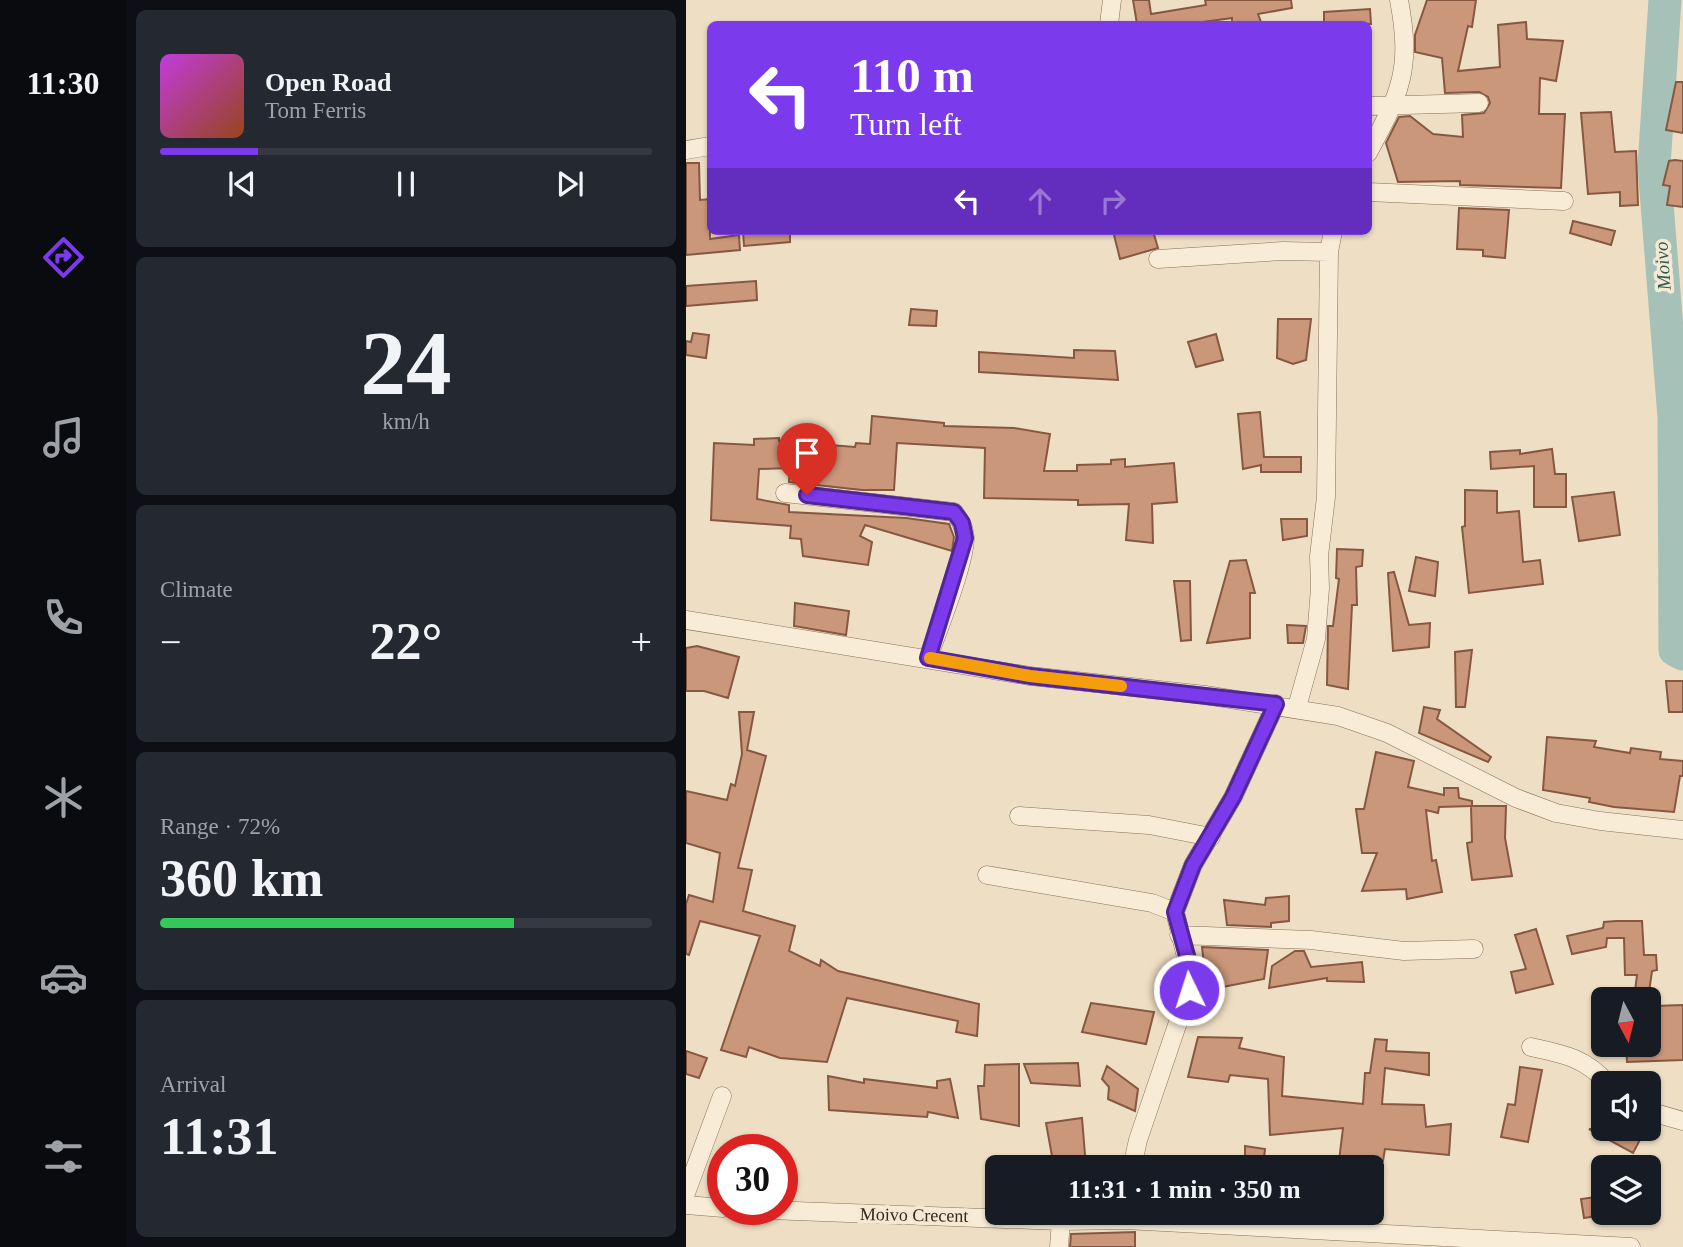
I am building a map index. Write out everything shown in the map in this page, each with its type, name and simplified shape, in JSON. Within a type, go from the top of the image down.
[{"type":"street","points":[[1109,21],[1112,0]]},
{"type":"street","points":[[1372,145],[1405,73],[1406,49],[1399,0]]},
{"type":"street","points":[[1372,106],[1479,103]]},
{"type":"street","points":[[686,150],[707,146]]},
{"type":"street","points":[[1372,192],[1564,201]]},
{"type":"street","points":[[1297,707],[1314,649],[1320,588],[1319,556],[1326,497],[1329,252],[1332,235]]},
{"type":"street","points":[[1158,259],[1283,251],[1329,252]]},
{"type":"street","points":[[785,493],[954,512],[962,523],[965,538],[928,658]]},
{"type":"street","points":[[686,620],[1030,676],[1297,707],[1338,716],[1387,733],[1516,798],[1556,813],[1683,830]]},
{"type":"street","points":[[1135,1155],[1192,981],[1175,912],[1193,865],[1211,837],[1276,704]]},
{"type":"street","points":[[1019,816],[1150,825],[1211,837]]},
{"type":"street","points":[[987,875],[1152,903],[1175,912]]},
{"type":"street","points":[[1180,935],[1311,940],[1404,951],[1474,949]]},
{"type":"street","points":[[1531,1047],[1580,1059],[1597,1071]]},
{"type":"street","points":[[686,1193],[722,1096]]},
{"type":"street","points":[[1661,1115],[1683,1121]]},
{"type":"street","points":[[686,1205],[707,1207]]},
{"type":"street","name":"Moivo Crecent","points":[[798,1211],[985,1218]]},
{"type":"street","points":[[1059,1247],[1061,1225]]},
{"type":"street","name":"Moivo Crecent","points":[[1272,1225],[1630,1247]]},
{"type":"building","points":[[1133,0],[1149,0],[1151,14],[1206,5],[1205,0],[1291,0],[1292,8],[1258,14],[1261,21],[1232,21],[1232,18],[1210,21],[1136,21]]},
{"type":"building","points":[[1427,0],[1476,0],[1472,27],[1468,26],[1458,71],[1500,67],[1498,25],[1526,22],[1527,39],[1563,41],[1556,81],[1540,78],[1539,114],[1565,114],[1561,188],[1460,185],[1460,181],[1398,182],[1386,143],[1399,117],[1410,116],[1433,134],[1463,137],[1462,115],[1484,113],[1490,103],[1488,97],[1479,92],[1445,93],[1442,58],[1415,52],[1415,35]]},
{"type":"building","points":[[1370,9],[1371,21],[1324,21],[1324,12]]},
{"type":"building","points":[[1676,82],[1683,82],[1683,133],[1666,130]]},
{"type":"building","points":[[1611,112],[1615,152],[1636,151],[1638,205],[1620,206],[1620,192],[1588,194],[1581,113]]},
{"type":"building","points":[[1669,161],[1683,161],[1683,207],[1667,205],[1670,186],[1663,185]]},
{"type":"building","points":[[686,163],[699,163],[700,200],[707,199],[707,235],[710,235],[710,239],[739,235],[740,250],[686,255]]},
{"type":"building","points":[[1459,208],[1509,210],[1505,258],[1483,256],[1483,250],[1457,249]]},
{"type":"building","points":[[1573,221],[1615,231],[1611,245],[1570,233]]},
{"type":"building","points":[[743,235],[790,235],[790,242],[744,246]]},
{"type":"building","points":[[1114,235],[1154,235],[1158,248],[1120,259]]},
{"type":"building","points":[[756,281],[757,300],[686,306],[686,286]]},
{"type":"building","points":[[911,309],[937,311],[936,326],[909,325]]},
{"type":"building","points":[[1278,319],[1311,319],[1306,360],[1293,364],[1277,358]]},
{"type":"building","points":[[693,333],[709,335],[706,358],[686,355],[686,341],[691,342]]},
{"type":"building","points":[[1216,334],[1223,360],[1196,367],[1188,342]]},
{"type":"building","points":[[1074,350],[1115,351],[1118,380],[979,372],[979,352],[1074,358]]},
{"type":"building","points":[[1260,412],[1264,457],[1301,457],[1301,472],[1261,472],[1261,465],[1243,469],[1238,414]]},
{"type":"building","points":[[872,416],[944,423],[944,426],[1014,428],[1050,434],[1044,471],[1077,471],[1077,465],[1111,464],[1111,460],[1125,459],[1125,467],[1174,463],[1177,502],[1152,504],[1153,543],[1126,540],[1129,504],[1078,505],[1078,500],[984,498],[985,448],[897,443],[894,490],[862,490],[789,482],[790,468],[759,469],[757,499],[789,505],[789,512],[906,518],[949,524],[954,537],[952,551],[865,525],[860,536],[872,542],[868,565],[803,556],[801,539],[790,538],[791,526],[711,520],[714,443],[754,445],[754,439],[779,438],[779,441],[855,447],[856,443],[870,444]]},
{"type":"building","points":[[1552,449],[1555,474],[1566,474],[1566,507],[1534,507],[1534,466],[1491,469],[1490,452],[1520,450],[1520,454]]},
{"type":"building","points":[[1465,490],[1497,491],[1497,513],[1519,511],[1523,562],[1540,560],[1543,584],[1469,593],[1462,527],[1465,526]]},
{"type":"building","points":[[1614,492],[1620,535],[1579,541],[1572,497]]},
{"type":"building","points":[[1281,519],[1307,519],[1307,536],[1283,540]]},
{"type":"building","points":[[1337,549],[1363,550],[1362,566],[1356,567],[1357,605],[1352,605],[1348,689],[1327,685],[1328,626],[1333,626],[1339,579],[1336,578]]},
{"type":"building","points":[[1416,557],[1438,562],[1435,596],[1409,591]]},
{"type":"building","points":[[1246,560],[1255,593],[1250,593],[1250,638],[1207,643],[1230,561]]},
{"type":"building","points":[[1394,572],[1409,625],[1430,623],[1429,647],[1393,651],[1388,573]]},
{"type":"building","points":[[1174,581],[1190,581],[1191,640],[1181,641]]},
{"type":"building","points":[[795,603],[849,611],[846,635],[794,626]]},
{"type":"building","points":[[1287,625],[1306,626],[1303,643],[1288,643]]},
{"type":"building","points":[[697,646],[739,657],[728,698],[704,691],[686,691],[686,648]]},
{"type":"building","points":[[1472,650],[1465,707],[1456,707],[1455,652]]},
{"type":"building","points":[[1666,681],[1683,681],[1683,712],[1669,712]]},
{"type":"building","points":[[1424,707],[1440,710],[1437,719],[1491,757],[1488,762],[1419,733]]},
{"type":"building","points":[[739,712],[754,712],[747,750],[766,756],[738,868],[752,870],[743,911],[795,926],[789,951],[820,966],[821,960],[838,971],[979,1004],[977,1036],[956,1032],[958,1021],[847,998],[827,1062],[780,1058],[749,1047],[746,1057],[721,1050],[760,936],[700,921],[689,955],[686,954],[686,904],[689,895],[713,902],[720,853],[686,843],[686,791],[727,800],[731,784],[735,786],[742,754]]},
{"type":"building","points":[[1547,737],[1596,741],[1594,747],[1630,753],[1631,748],[1661,752],[1660,759],[1683,761],[1683,776],[1680,776],[1674,812],[1614,807],[1589,802],[1590,798],[1543,790]]},
{"type":"building","points":[[1376,752],[1414,761],[1408,787],[1444,795],[1444,788],[1458,788],[1459,798],[1472,801],[1472,806],[1439,807],[1438,813],[1426,810],[1432,861],[1436,860],[1442,892],[1407,899],[1406,889],[1362,891],[1377,853],[1362,853],[1356,809],[1364,809]]},
{"type":"building","points":[[1471,806],[1506,806],[1505,838],[1512,876],[1472,880],[1467,843],[1472,842]]},
{"type":"building","points":[[1289,896],[1289,921],[1271,923],[1271,927],[1227,925],[1224,900],[1265,905],[1266,898]]},
{"type":"building","points":[[1642,921],[1644,955],[1656,955],[1657,970],[1652,971],[1650,987],[1636,987],[1637,975],[1625,975],[1624,938],[1607,938],[1606,947],[1572,954],[1567,936],[1603,928],[1604,922]]},
{"type":"building","points":[[1536,929],[1553,984],[1516,993],[1511,972],[1526,969],[1515,935]]},
{"type":"building","points":[[1202,947],[1268,950],[1264,979],[1207,990]]},
{"type":"building","points":[[1295,951],[1304,951],[1311,967],[1362,962],[1364,982],[1327,981],[1327,978],[1269,988],[1272,966]]},
{"type":"building","points":[[1091,1003],[1154,1012],[1146,1044],[1082,1032]]},
{"type":"building","points":[[1683,1005],[1683,1060],[1627,1062],[1627,1057],[1661,1057],[1661,1006]]},
{"type":"building","points":[[1198,1037],[1242,1038],[1239,1048],[1284,1057],[1282,1096],[1363,1104],[1365,1073],[1370,1073],[1375,1039],[1387,1040],[1386,1051],[1429,1053],[1429,1075],[1385,1068],[1382,1104],[1424,1105],[1426,1127],[1451,1124],[1449,1155],[1385,1149],[1384,1155],[1340,1155],[1343,1128],[1270,1135],[1268,1079],[1230,1075],[1228,1082],[1188,1077]]},
{"type":"building","points":[[686,1051],[707,1058],[699,1078],[686,1074]]},
{"type":"building","points":[[1078,1063],[1080,1086],[1031,1083],[1024,1064]]},
{"type":"building","points":[[1019,1064],[1019,1126],[981,1119],[978,1086],[984,1086],[985,1065]]},
{"type":"building","points":[[1107,1066],[1138,1089],[1135,1111],[1108,1099],[1109,1087],[1102,1079]]},
{"type":"building","points":[[1520,1067],[1542,1070],[1528,1142],[1501,1137],[1508,1104],[1515,1105]]},
{"type":"building","points":[[828,1076],[864,1083],[864,1079],[937,1088],[937,1081],[950,1079],[958,1118],[928,1112],[927,1117],[829,1110]]},
{"type":"building","points":[[1082,1118],[1085,1155],[1052,1155],[1046,1123]]},
{"type":"building","points":[[1611,1141],[1639,1141],[1633,1153]]},
{"type":"building","points":[[1245,1146],[1265,1149],[1264,1155],[1245,1155]]},
{"type":"building","points":[[1591,1198],[1591,1217],[1584,1218],[1581,1199]]},
{"type":"building","points":[[1135,1232],[1135,1247],[1070,1247],[1071,1234]]},
{"type":"waterway","name":"Moivo","points":[[1665,0],[1654,166],[1674,417],[1675,650],[1683,654]]},
{"type":"slow traffic","points":[[930,658],[1030,676],[1121,686]]},
{"type":"route","points":[[807,495],[954,512],[962,523],[965,538],[952,589],[928,658],[1030,676],[1276,704],[1233,797],[1193,865],[1175,912],[1175,920],[1192,974],[1189,990]]}]
